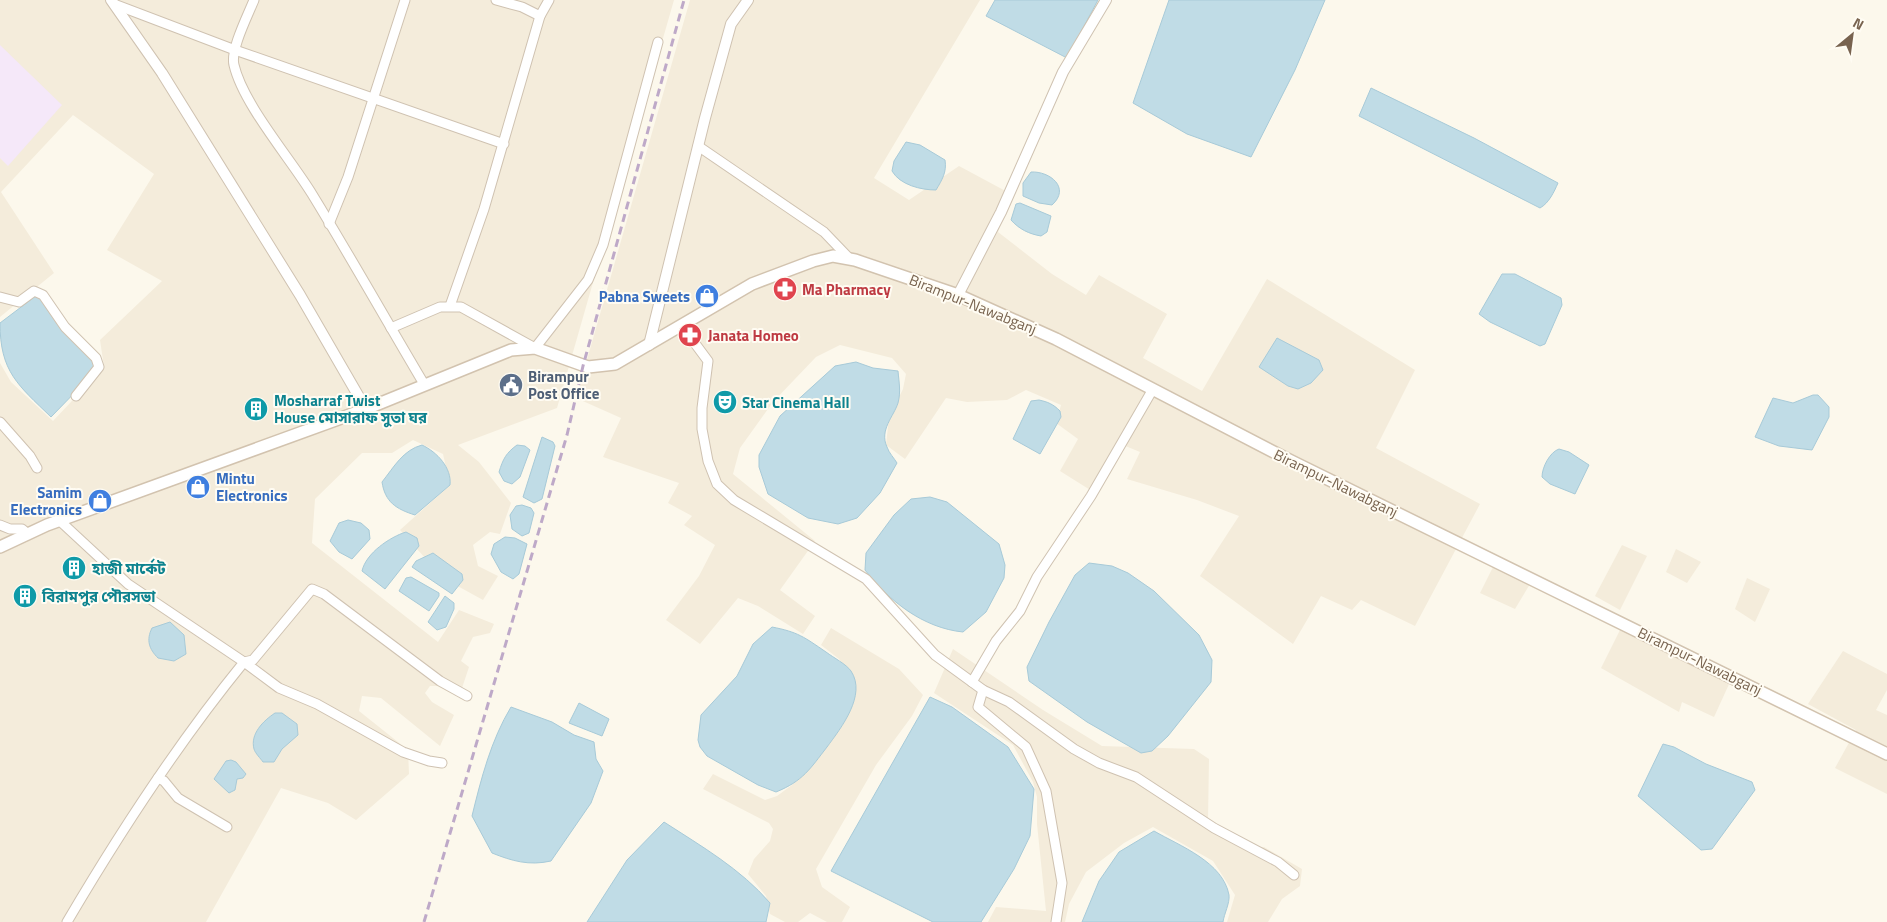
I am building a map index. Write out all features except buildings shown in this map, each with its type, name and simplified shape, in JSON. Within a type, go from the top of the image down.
[{"type":"main road","name":"Birampur-Nawabganj","points":[[0,547],[60,521],[366,408],[512,350],[535,348],[582,366],[600,367],[615,364],[752,284],[791,268],[834,256],[849,258],[958,295],[1056,339],[1291,461],[1887,754]]},
{"type":"street","points":[[254,0],[235,50],[233,63],[249,97],[329,224],[424,384]]},
{"type":"street","points":[[329,224],[348,177],[405,0]]},
{"type":"street","points":[[496,0],[540,16]]},
{"type":"street","points":[[450,306],[484,209],[540,16],[549,0]]},
{"type":"street","points":[[649,345],[698,146],[731,24],[748,0]]},
{"type":"street","points":[[958,295],[1001,212],[1064,72],[1106,0]]},
{"type":"street","points":[[112,2],[235,50],[504,144]]},
{"type":"street","points":[[112,2],[162,73],[295,286],[366,408]]},
{"type":"street","points":[[391,328],[450,306],[461,307],[475,313],[535,348],[588,280],[603,245],[658,42]]},
{"type":"street","points":[[698,146],[824,232],[849,258]]},
{"type":"street","points":[[0,297],[19,302],[34,291],[43,295],[65,328],[96,358],[99,367],[76,396]]},
{"type":"street","points":[[682,326],[708,361],[702,408],[702,429],[708,460],[717,484],[734,500],[866,579],[935,655],[983,690],[1008,702],[1074,749],[1099,763],[1136,777],[1214,828],[1278,862],[1294,875]]},
{"type":"street","points":[[972,682],[996,641],[1020,611],[1037,577],[1091,496],[1153,389]]},
{"type":"street","points":[[0,422],[30,456],[37,468]]},
{"type":"street","points":[[60,521],[128,584],[244,662],[279,688],[317,704],[403,752],[442,763]]},
{"type":"street","points":[[0,525],[10,529],[22,529],[28,534]]},
{"type":"street","points":[[67,922],[158,778],[204,712],[244,662],[253,660],[312,589],[324,594],[440,681],[467,696]]},
{"type":"street","points":[[983,690],[978,707],[1026,747],[1046,791],[1062,883],[1056,922]]},
{"type":"street","points":[[158,778],[164,781],[178,798],[227,827]]},
{"type":"shaded area","points":[[0,0],[674,0],[557,408],[458,445],[479,462],[511,503],[500,534],[490,532],[473,545],[478,566],[498,576],[483,600],[443,578],[400,530],[450,485],[443,454],[413,440],[392,453],[362,453],[315,499],[312,543],[438,642],[459,610],[494,624],[490,633],[473,637],[461,661],[469,667],[459,697],[437,686],[430,686],[425,693],[432,702],[454,715],[440,746],[381,698],[362,696],[359,711],[408,750],[409,774],[356,820],[328,803],[281,788],[206,922],[0,922],[0,363],[11,382],[53,421],[104,367],[100,340],[162,281],[107,250],[154,174],[73,115],[1,192],[54,273],[0,317]]},
{"type":"shaded area","points":[[690,0],[980,0],[874,178],[909,200],[959,166],[1013,195],[998,232],[1052,274],[1086,295],[1099,275],[1167,314],[1143,358],[1202,391],[1267,279],[1415,370],[1376,448],[1480,504],[1415,626],[1361,600],[1352,610],[1321,596],[1293,644],[1200,576],[1239,516],[1197,500],[1127,479],[1140,452],[1123,445],[1095,493],[1060,471],[1078,439],[1056,423],[1061,405],[1026,390],[1007,400],[967,402],[946,398],[905,459],[886,445],[889,417],[903,389],[906,374],[892,358],[840,345],[816,357],[773,402],[740,448],[733,474],[815,541],[780,590],[815,616],[803,634],[758,606],[738,598],[700,644],[666,620],[699,576],[715,545],[684,525],[692,516],[668,503],[679,483],[603,457],[621,418],[576,398]]},
{"type":"shaded area","points":[[0,45],[62,105],[8,166],[0,158]]},
{"type":"shaded area","points":[[1622,545],[1647,556],[1620,610],[1595,596]]},
{"type":"shaded area","points":[[1676,549],[1701,562],[1687,583],[1666,572]]},
{"type":"shaded area","points":[[1493,567],[1530,584],[1515,609],[1480,593]]},
{"type":"shaded area","points":[[1747,578],[1770,589],[1755,622],[1735,609]]},
{"type":"shaded area","points":[[831,628],[899,669],[923,695],[912,716],[876,765],[816,869],[822,887],[850,907],[842,922],[827,922],[810,913],[798,922],[785,922],[770,914],[766,896],[748,874],[754,859],[770,841],[773,829],[769,823],[703,789],[713,774],[765,800],[777,796],[792,785],[813,760],[850,675],[839,659],[821,645]]},
{"type":"shaded area","points":[[1621,628],[1730,682],[1714,717],[1682,702],[1679,712],[1601,668]]},
{"type":"shaded area","points":[[953,649],[1043,710],[1102,746],[1194,749],[1209,759],[1208,820],[1256,848],[1264,847],[1302,869],[1300,886],[1282,899],[1268,922],[1227,922],[1235,895],[1213,861],[1153,827],[1124,843],[1086,872],[1069,904],[1065,922],[988,922],[996,907],[1046,911],[1037,824],[1037,797],[1033,782],[1013,745],[934,693]]},
{"type":"shaded area","points":[[1843,651],[1887,674],[1887,690],[1876,710],[1887,715],[1887,794],[1835,768],[1856,730],[1808,704]]},
{"type":"water","points":[[995,0],[1098,0],[1067,58],[986,16]]},
{"type":"water","points":[[1169,0],[1325,0],[1295,70],[1251,157],[1187,134],[1133,103]]},
{"type":"water","points":[[1371,88],[1474,138],[1558,183],[1551,197],[1540,208],[1359,116]]},
{"type":"water","points":[[906,142],[920,145],[945,160],[945,172],[936,190],[911,186],[900,180],[892,171],[894,161]]},
{"type":"water","points":[[1031,172],[1045,174],[1056,182],[1059,187],[1059,193],[1052,205],[1039,203],[1023,196],[1023,183]]},
{"type":"water","points":[[1020,203],[1051,216],[1047,232],[1041,236],[1032,234],[1011,220],[1016,204]]},
{"type":"water","points":[[1502,274],[1515,274],[1561,298],[1562,305],[1545,344],[1540,346],[1490,322],[1479,314]]},
{"type":"water","points":[[37,295],[96,363],[86,381],[51,417],[29,396],[13,376],[3,354],[1,340],[0,323]]},
{"type":"water","points":[[1277,338],[1319,360],[1323,370],[1311,383],[1298,389],[1288,386],[1259,367]]},
{"type":"water","points":[[856,362],[873,368],[898,371],[899,399],[885,435],[888,449],[897,463],[880,493],[857,518],[838,524],[808,518],[768,494],[759,467],[759,455],[780,416],[835,366]]},
{"type":"water","points":[[1813,395],[1818,395],[1829,407],[1829,417],[1812,450],[1779,446],[1755,437],[1773,398],[1793,403]]},
{"type":"water","points":[[1039,400],[1055,407],[1060,411],[1061,417],[1040,454],[1013,439],[1031,401]]},
{"type":"water","points":[[542,437],[553,442],[555,446],[542,499],[534,503],[523,497]]},
{"type":"water","points":[[422,445],[442,461],[449,473],[450,485],[415,515],[392,504],[386,495],[382,482],[404,455],[415,447]]},
{"type":"water","points":[[517,445],[525,446],[530,450],[520,477],[512,484],[504,481],[499,472],[505,457]]},
{"type":"water","points":[[1559,449],[1569,452],[1589,465],[1575,494],[1550,484],[1542,477],[1547,460]]},
{"type":"water","points":[[930,497],[947,502],[999,544],[1005,565],[1004,578],[986,612],[963,632],[934,625],[908,611],[885,592],[865,570],[866,553],[894,515],[911,499]]},
{"type":"water","points":[[522,505],[531,508],[534,513],[529,533],[522,536],[512,529],[510,515],[516,506]]},
{"type":"water","points":[[348,520],[361,523],[369,530],[370,539],[352,559],[339,552],[330,541],[339,523]]},
{"type":"water","points":[[406,532],[417,538],[419,546],[385,589],[362,571],[364,564],[373,552],[393,538]]},
{"type":"water","points":[[505,537],[515,538],[527,544],[519,574],[513,579],[501,572],[491,554],[494,544]]},
{"type":"water","points":[[433,553],[462,574],[463,580],[452,594],[412,567],[416,561]]},
{"type":"water","points":[[1089,563],[1112,566],[1128,573],[1154,591],[1199,635],[1212,660],[1211,682],[1168,736],[1152,751],[1141,753],[1087,722],[1029,681],[1027,667],[1049,622],[1075,575]]},
{"type":"water","points":[[411,577],[439,593],[429,611],[399,591],[406,578]]},
{"type":"water","points":[[445,596],[454,603],[454,609],[446,627],[437,630],[428,622]]},
{"type":"water","points":[[170,622],[184,635],[186,654],[174,661],[158,658],[152,651],[149,640],[152,628]]},
{"type":"water","points":[[772,627],[788,631],[812,642],[843,663],[851,671],[855,680],[856,690],[854,701],[845,721],[816,762],[800,779],[776,792],[758,785],[707,756],[700,747],[698,740],[701,715],[737,676],[753,644]]},
{"type":"water","points":[[930,697],[952,707],[1008,747],[1034,789],[1030,836],[1014,869],[981,922],[933,922],[831,871]]},
{"type":"water","points":[[579,703],[609,719],[602,736],[569,723]]},
{"type":"water","points":[[511,707],[552,722],[574,735],[594,742],[596,759],[603,771],[591,803],[551,861],[521,862],[492,853],[472,816],[492,746]]},
{"type":"water","points":[[275,713],[282,713],[297,724],[298,735],[282,749],[274,762],[263,762],[255,751],[254,738],[258,728]]},
{"type":"water","points":[[1663,744],[1674,747],[1706,764],[1752,782],[1755,790],[1712,849],[1701,850],[1638,796]]},
{"type":"water","points":[[226,761],[236,762],[246,774],[243,778],[237,779],[235,790],[229,793],[214,779]]},
{"type":"water","points":[[664,822],[720,859],[759,891],[770,903],[766,922],[587,922],[627,860]]},
{"type":"water","points":[[1154,831],[1199,856],[1218,873],[1225,883],[1229,895],[1223,922],[1082,922],[1099,881],[1119,852]]},
{"type":"railway","points":[[424,922],[567,435],[583,366],[684,0]]},
{"type":"place","name":"Ma Pharmacy","points":[[785,289]]},
{"type":"place","name":"Pabna Sweets","points":[[707,296]]},
{"type":"place","name":"Janata Homeo","points":[[690,335]]},
{"type":"place","name":"Birampur Post Office","points":[[511,385]]},
{"type":"place","name":"Star Cinema Hall","points":[[725,402]]},
{"type":"place","name":"Mosharraf Twist House মোসারাফ সুতা ঘর","points":[[256,409]]},
{"type":"place","name":"Mintu Electronics","points":[[198,487]]},
{"type":"place","name":"Samim Electronics","points":[[100,501]]},
{"type":"place","name":"হাজী মার্কেট","points":[[74,568]]},
{"type":"place","name":"বিরামপুর পৌরসভা","points":[[25,596]]}]
